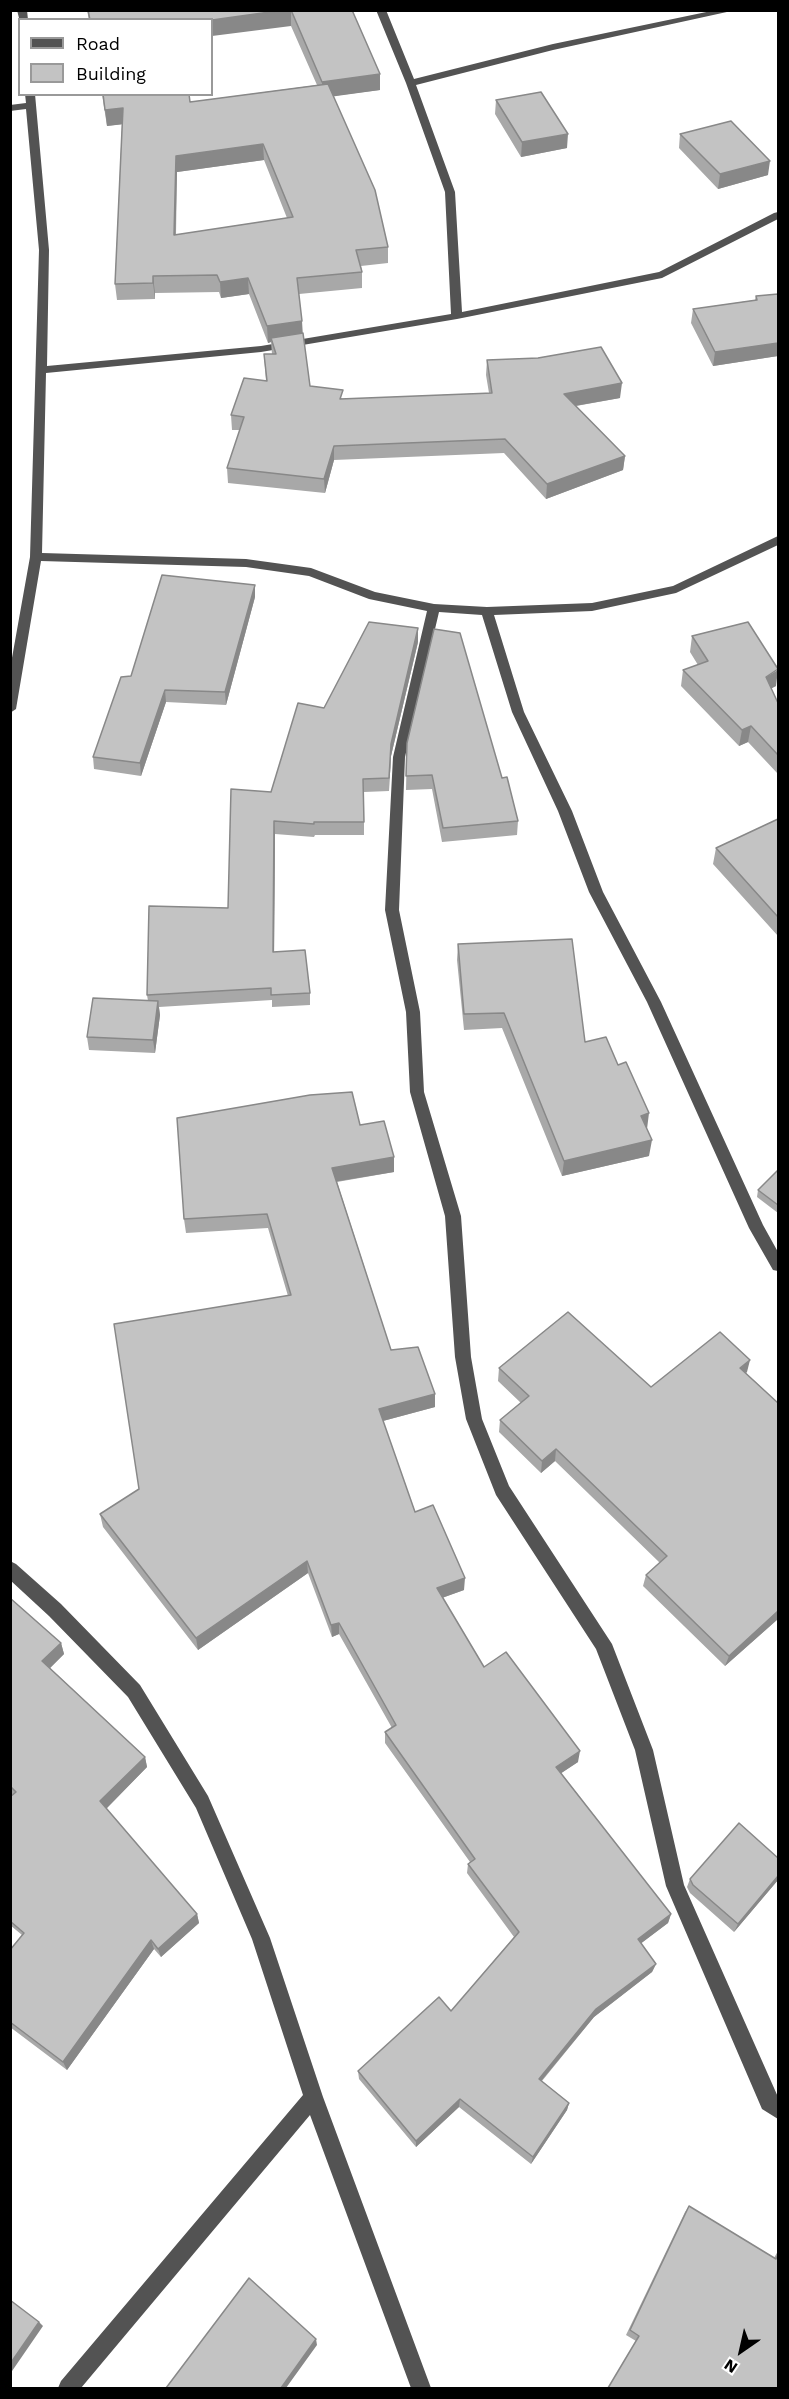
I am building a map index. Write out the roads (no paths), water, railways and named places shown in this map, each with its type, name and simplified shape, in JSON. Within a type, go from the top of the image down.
[{"type":"street","points":[[381,10],[411,83],[450,192],[457,316]]},
{"type":"street","points":[[411,83],[553,47],[732,10]]},
{"type":"street","points":[[10,108],[31,100],[44,249],[36,557],[10,709]]},
{"type":"street","points":[[41,370],[261,349],[457,316],[662,274],[778,215]]},
{"type":"street","points":[[36,557],[246,563],[311,572],[373,596],[434,608],[487,611],[592,607],[676,589],[778,540]]},
{"type":"street","points":[[434,608],[399,757],[392,910],[413,1012],[417,1092],[453,1216],[463,1357],[474,1419],[502,1490],[603,1644],[644,1750],[675,1886],[769,2102],[778,2109]]},
{"type":"street","points":[[487,611],[518,712],[565,810],[596,892],[654,1002],[757,1228],[778,1265]]},
{"type":"street","points":[[10,1569],[134,1691],[202,1802],[261,1938],[313,2097],[421,2388]]},
{"type":"street","points":[[68,2388],[313,2097]]}]
